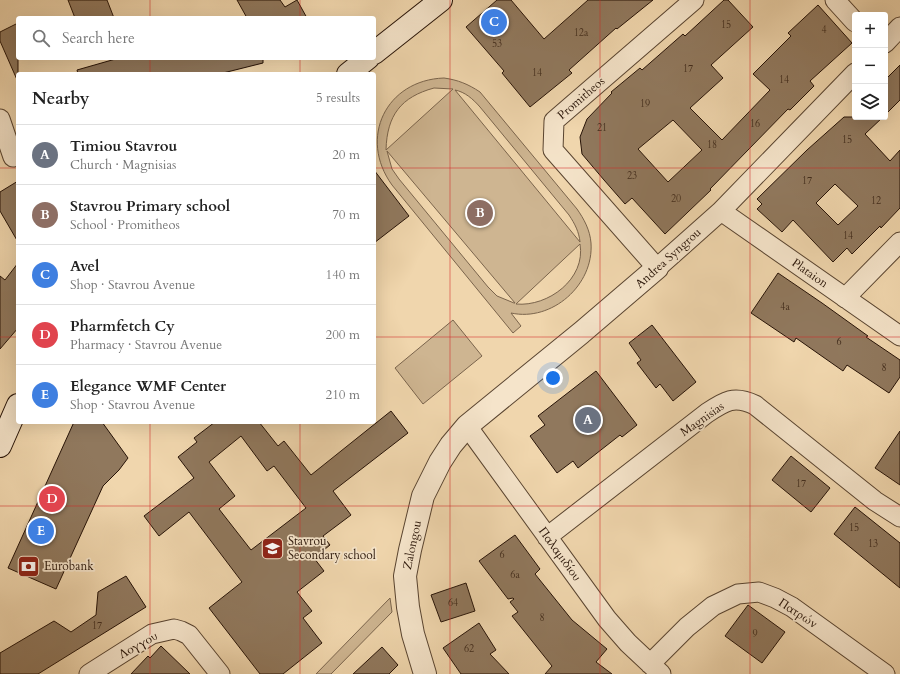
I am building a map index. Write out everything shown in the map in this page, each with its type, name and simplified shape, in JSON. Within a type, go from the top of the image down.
[{"type":"street","points":[[376,51],[442,0]]},
{"type":"street","name":"Promitheos","points":[[657,268],[553,150],[554,121],[693,0]]},
{"type":"street","points":[[835,0],[852,19]]},
{"type":"street","points":[[888,39],[900,27]]},
{"type":"street","points":[[350,72],[366,60]]},
{"type":"street","name":"Andrea Syngrou","points":[[467,426],[586,329],[721,211],[852,76]]},
{"type":"street","points":[[0,119],[10,159]]},
{"type":"street","name":"Plataion","points":[[721,211],[900,336]]},
{"type":"street","points":[[845,298],[900,242]]},
{"type":"street","name":"Magnisias","points":[[547,537],[707,413],[721,404],[734,399],[745,400],[755,405],[875,501],[900,517]]},
{"type":"street","points":[[0,446],[16,410]]},
{"type":"street","name":"Παλαμιδίου","points":[[467,426],[607,620],[655,669]]},
{"type":"street","name":"Zalongou","points":[[425,674],[413,634],[408,607],[405,576],[423,496],[440,462],[451,445],[467,426]]},
{"type":"street","name":"Πατρών","points":[[655,669],[687,627],[713,606],[738,594],[759,592],[792,607],[885,674]]},
{"type":"street","name":"Λογγου","points":[[89,674],[152,634],[174,629],[189,635],[220,674]]},
{"type":"shaded area","points":[[444,78],[463,83],[480,92],[577,209],[588,229],[591,243],[590,258],[586,273],[578,286],[568,297],[555,306],[541,312],[526,314],[511,313],[521,326],[513,333],[392,185],[382,167],[378,149],[378,131],[384,115],[393,100],[407,89],[424,81]],"holes":[[[434,88],[453,89],[386,150],[389,127],[398,109],[405,102]],[[455,90],[465,94],[477,104],[569,215],[579,235],[580,242]],[[387,151],[515,303],[497,296],[488,287],[392,169]],[[580,244],[580,257],[577,269],[571,279],[562,288],[552,296],[540,301],[528,304],[516,304]]]},
{"type":"shaded area","points":[[453,320],[482,356],[423,404],[395,368]]},
{"type":"shaded area","points":[[390,598],[392,612],[331,674],[316,674]]},
{"type":"building","points":[[68,0],[107,0],[113,16],[74,16]]},
{"type":"building","points":[[237,0],[280,0],[285,7],[297,0],[306,16],[246,16]]},
{"type":"building","points":[[497,0],[511,0],[544,39],[588,0],[653,0],[617,29],[616,28],[569,70],[572,73],[530,107],[502,73],[504,71],[466,27]]},
{"type":"building","points":[[724,0],[728,0],[753,27],[711,65],[723,78],[690,108],[722,140],[770,90],[753,74],[791,36],[788,33],[818,5],[852,43],[810,81],[814,86],[790,110],[788,109],[710,189],[711,190],[665,234],[632,198],[625,204],[582,154],[580,137],[587,119],[612,93],[611,92],[640,68],[642,70],[683,34],[685,36]],"holes":[[[673,120],[702,150],[668,182],[638,149]]]},
{"type":"building","points":[[16,24],[16,60],[18,60],[18,72],[16,72],[16,77],[0,41],[0,32]]},
{"type":"building","points":[[112,60],[263,60],[263,63],[227,72],[78,72],[77,70]]},
{"type":"building","points":[[900,65],[900,100],[888,112],[888,84],[888,77]]},
{"type":"building","points":[[844,117],[852,117],[852,120],[880,120],[865,134],[890,161],[900,150],[900,208],[881,228],[880,226],[852,254],[847,248],[833,262],[793,220],[782,232],[757,209],[762,204],[757,199],[807,150]],"holes":[[[835,184],[858,206],[838,225],[816,203]]]},
{"type":"building","points":[[376,173],[409,216],[376,241]]},
{"type":"building","points":[[16,182],[16,239],[0,211],[0,192]]},
{"type":"building","points":[[16,266],[16,330],[0,349],[0,276],[5,280]]},
{"type":"building","points":[[778,273],[900,360],[900,377],[889,393],[847,365],[843,371],[796,338],[794,342],[751,313]]},
{"type":"building","points":[[652,325],[696,382],[673,401],[660,384],[656,388],[637,363],[641,360],[629,343]]},
{"type":"building","points":[[596,371],[637,425],[622,437],[620,435],[578,468],[573,461],[557,473],[530,436],[545,425],[538,416]]},
{"type":"building","points":[[391,411],[408,433],[333,491],[351,515],[323,536],[330,545],[314,558],[324,571],[297,592],[312,611],[303,618],[322,643],[283,674],[260,674],[209,608],[242,582],[189,512],[159,536],[144,516],[194,478],[178,457],[197,442],[194,438],[212,424],[261,424],[278,446],[284,441],[311,475]],"holes":[[[241,436],[267,471],[274,466],[306,508],[251,550],[219,509],[235,496],[209,462]]]},
{"type":"building","points":[[73,424],[103,424],[128,458],[119,470],[103,486],[56,589],[8,568]]},
{"type":"building","points":[[900,431],[900,485],[875,468]]},
{"type":"building","points":[[791,456],[830,488],[811,512],[772,480]]},
{"type":"building","points":[[855,507],[900,543],[900,588],[834,534]]},
{"type":"building","points":[[515,535],[540,569],[535,574],[572,620],[607,649],[596,662],[612,674],[545,674],[552,666],[512,616],[518,612],[510,602],[514,599],[508,599],[479,561]]},
{"type":"building","points":[[126,576],[146,607],[38,674],[0,674],[0,653],[54,621],[71,632],[96,615],[98,592]]},
{"type":"building","points":[[466,583],[475,611],[441,622],[431,595]]},
{"type":"building","points":[[748,605],[785,632],[762,663],[725,636]]},
{"type":"building","points":[[479,623],[496,650],[490,654],[509,674],[461,674],[443,648]]},
{"type":"building","points":[[161,646],[190,674],[131,674],[148,656],[150,658]]},
{"type":"building","points":[[382,647],[398,665],[389,674],[353,674]]},
{"type":"place","name":"Avel","points":[[494,22]]},
{"type":"place","name":"Stavrou Primary school","points":[[480,213]]},
{"type":"place","name":"Timiou Stavrou","points":[[588,420]]},
{"type":"place","name":"Pharmfetch Cy","points":[[52,499]]},
{"type":"place","name":"Elegance WMF Center","points":[[41,531]]},
{"type":"place","name":"Stavrou Secondary school","points":[[272,548]]},
{"type":"place","name":"Eurobank","points":[[28,566]]}]
